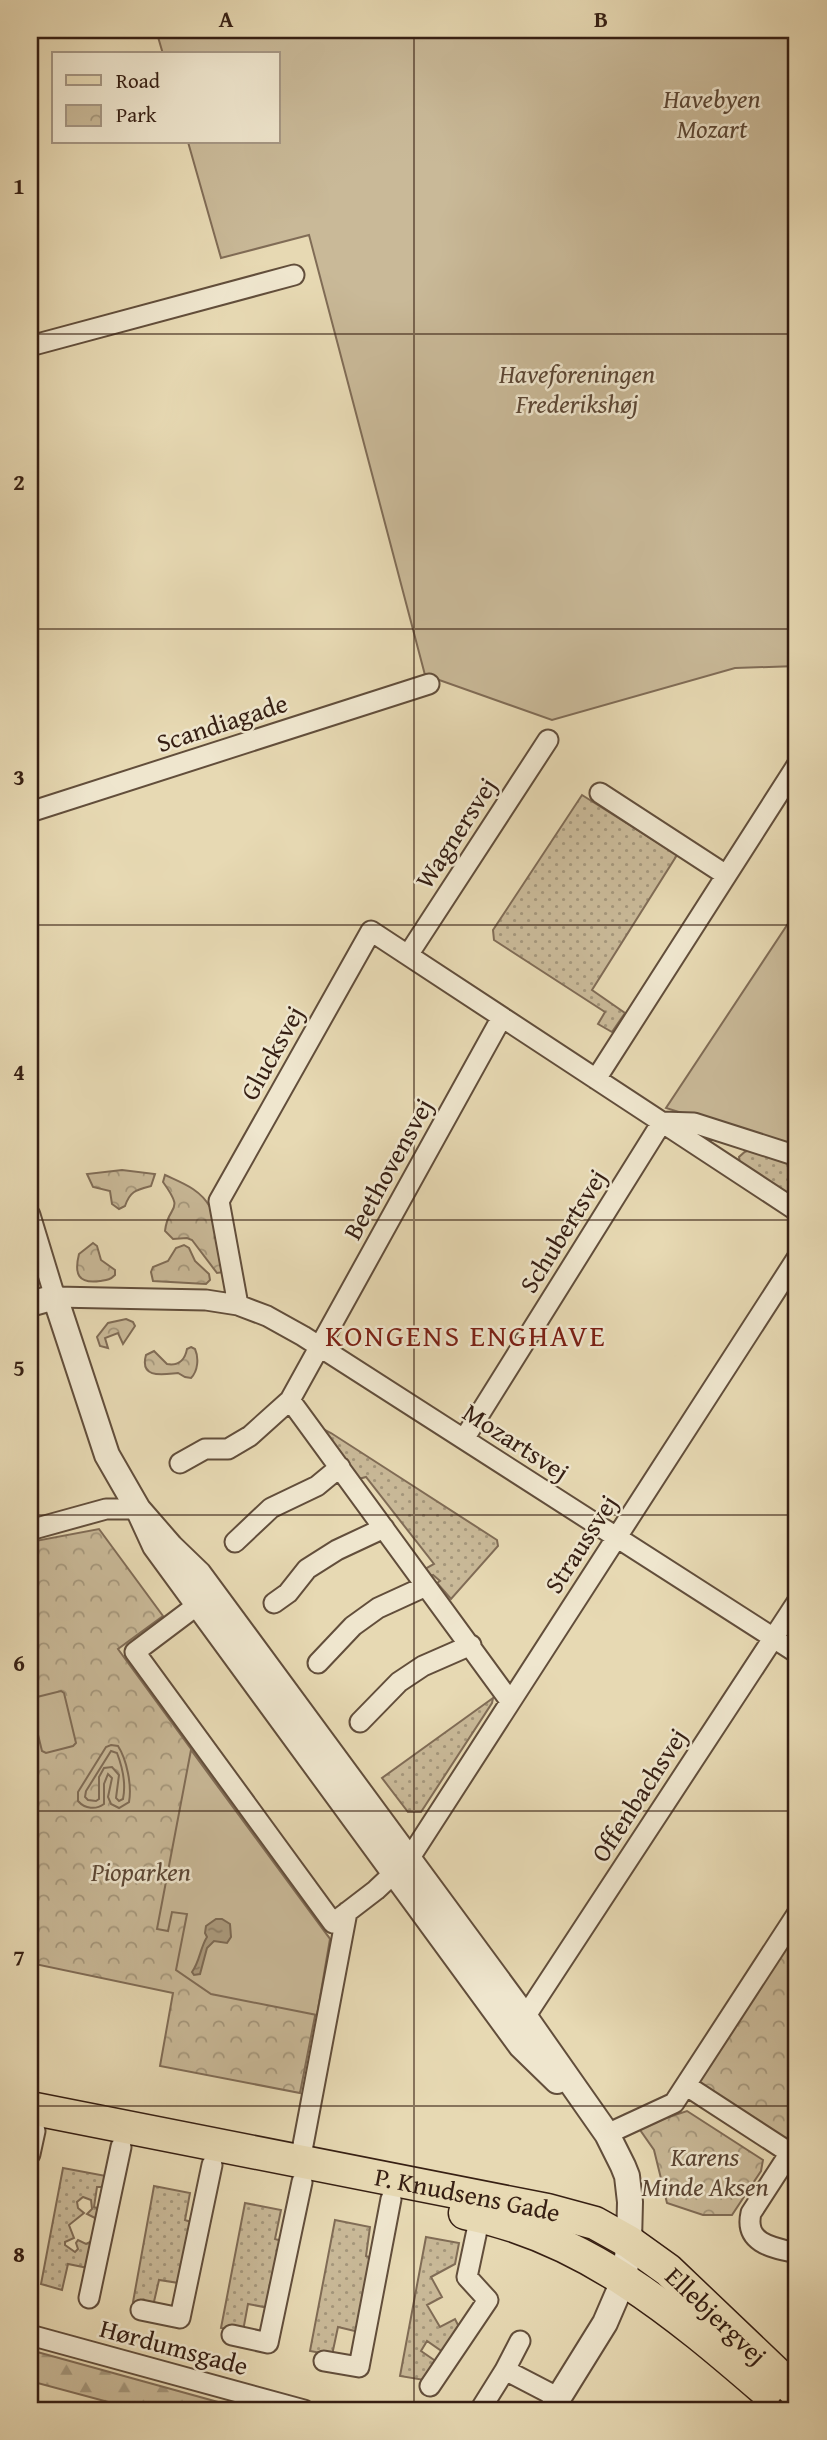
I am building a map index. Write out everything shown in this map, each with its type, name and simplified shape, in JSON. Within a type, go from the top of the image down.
[{"type":"main road","name":"P. Knudsens Gade","points":[[31,2131],[547,2210],[595,2223],[629,2242]]},
{"type":"main road","name":"P. Knudsens Gade","points":[[31,2131],[212,2165],[301,2172],[391,2199],[480,2216],[541,2237],[588,2258],[624,2279]]},
{"type":"main road","name":"Ellebjergvej","points":[[629,2242],[668,2270],[797,2393]]},
{"type":"main road","name":"Ellebjergvej","points":[[624,2279],[713,2346],[788,2410]]},
{"type":"street","points":[[30,346],[294,275]]},
{"type":"street","name":"Scandiagade","points":[[30,812],[429,684]]},
{"type":"street","name":"Wagnersvej","points":[[408,955],[548,740]]},
{"type":"street","points":[[596,1079],[797,765]]},
{"type":"street","points":[[600,793],[726,875]]},
{"type":"street","name":"Glucksvej","points":[[238,1305],[219,1200],[371,931],[408,955]]},
{"type":"street","points":[[408,955],[797,1211]]},
{"type":"street","name":"Beethovensvej","points":[[180,1463],[205,1449],[228,1448],[250,1436],[290,1400],[502,1017]]},
{"type":"street","points":[[662,1122],[694,1123],[797,1156]]},
{"type":"street","name":"Schubertsvej","points":[[464,1439],[662,1122]]},
{"type":"street","points":[[30,1215],[107,1455],[138,1509],[155,1546],[205,1599],[401,1866],[521,2046],[603,2129]]},
{"type":"street","name":"Straussvej","points":[[347,1912],[401,1866],[797,1258]]},
{"type":"street","points":[[30,1304],[55,1297]]},
{"type":"street","name":"Mozartsvej","points":[[55,1297],[206,1300],[238,1305],[267,1316],[320,1347],[797,1653]]},
{"type":"street","points":[[290,1400],[510,1701]]},
{"type":"street","points":[[235,1542],[271,1508],[317,1486],[340,1467]]},
{"type":"street","points":[[30,1530],[106,1509],[138,1509]]},
{"type":"street","points":[[274,1603],[288,1593],[307,1569],[337,1550],[384,1528]]},
{"type":"street","points":[[318,1663],[353,1626],[379,1608],[426,1586]]},
{"type":"street","points":[[205,1599],[135,1652],[332,1923],[347,1912]]},
{"type":"street","name":"Offenbachsvej","points":[[525,2017],[797,1602]]},
{"type":"street","points":[[360,1722],[399,1682],[423,1666],[471,1645]]},
{"type":"street","points":[[401,1866],[525,2017],[603,2129],[627,2176],[630,2202],[629,2242],[624,2279],[606,2322],[555,2404],[505,2370]]},
{"type":"street","points":[[232,2335],[268,2343],[347,1912]]},
{"type":"street","points":[[603,2129],[674,2103],[797,1914]]},
{"type":"street","points":[[687,2086],[794,2148],[751,2213],[748,2224],[752,2233],[766,2245],[797,2253]]},
{"type":"street","points":[[89,2298],[121,2147]]},
{"type":"street","points":[[141,2310],[180,2318],[212,2165]]},
{"type":"street","name":"P. Knudsens Gade","points":[[324,2361],[359,2367],[391,2199]]},
{"type":"street","name":"P. Knudsens Gade","points":[[430,2386],[488,2300],[467,2277],[480,2216]]},
{"type":"street","name":"Hørdumsgade","points":[[30,2335],[303,2410]]},
{"type":"street","points":[[480,2410],[520,2341]]},
{"type":"green space","name":"Haveforeningen Frederikshøj","points":[[156,30],[797,30],[797,666],[735,668],[552,720],[425,675],[309,235],[221,258],[189,144],[280,144],[280,52],[162,52]]},
{"type":"green space","points":[[582,795],[677,855],[592,990],[625,1013],[612,1032],[598,1024],[605,1012],[494,940],[493,930]]},
{"type":"green space","points":[[797,910],[797,1149],[666,1108]]},
{"type":"green space","points":[[748,1149],[797,1166],[797,1204],[740,1164],[739,1157]]},
{"type":"green space","points":[[122,1170],[155,1174],[151,1186],[134,1192],[125,1206],[119,1209],[112,1204],[110,1191],[93,1187],[87,1174]]},
{"type":"green space","points":[[165,1175],[196,1191],[210,1207],[224,1272],[217,1273],[192,1240],[173,1239],[165,1231],[175,1204],[163,1182]]},
{"type":"green space","points":[[93,1243],[97,1246],[101,1260],[115,1270],[115,1275],[110,1279],[93,1282],[79,1276],[79,1254]]},
{"type":"green space","points":[[184,1245],[189,1248],[195,1261],[209,1274],[210,1280],[206,1284],[153,1281],[153,1267],[168,1261],[176,1248]]},
{"type":"green space","points":[[126,1319],[135,1326],[123,1344],[118,1333],[105,1338],[108,1348],[100,1346],[97,1337],[108,1323]]},
{"type":"green space","points":[[187,1349],[195,1349],[197,1360],[191,1378],[178,1373],[154,1374],[146,1368],[146,1355],[154,1351],[167,1364],[174,1364],[183,1359]]},
{"type":"green space","points":[[315,1425],[497,1540],[498,1546],[451,1599],[437,1583],[440,1581],[433,1575],[428,1577],[423,1570],[434,1564],[366,1477],[355,1480]]},
{"type":"green space","name":"Pioparken","points":[[99,1529],[163,1616],[118,1649],[330,1939],[300,2093],[160,2066],[173,1993],[30,1963],[30,1661],[36,1659],[30,1621],[30,1542]]},
{"type":"green space","points":[[61,1691],[64,1693],[76,1743],[46,1753],[42,1751],[30,1702],[33,1698]]},
{"type":"green space","points":[[493,1698],[421,1812],[408,1812],[382,1778]]},
{"type":"green space","points":[[118,1746],[121,1752],[129,1781],[129,1802],[119,1808],[111,1804],[108,1797],[112,1778],[108,1774],[104,1784],[104,1804],[87,1807],[78,1801],[78,1792],[106,1747]],"holes":[[[111,1751],[117,1753],[123,1775],[123,1799],[119,1801],[116,1798],[119,1775],[112,1767],[104,1768],[99,1777],[99,1799],[88,1800],[85,1797],[86,1791]]]},
{"type":"green space","points":[[191,1750],[330,1939],[317,2015],[211,1994],[176,1970],[187,1914],[172,1912],[168,1931],[157,1929]]},
{"type":"green space","name":"Karens Minde Aksen","points":[[797,1927],[797,2128],[787,2144],[695,2086]]},
{"type":"green space","name":"Karens Minde Aksen","points":[[687,2111],[763,2160],[761,2171],[732,2215],[703,2215],[667,2203],[654,2150],[638,2127]]},
{"type":"green space","points":[[63,2168],[106,2176],[104,2187],[97,2187],[94,2207],[100,2209],[97,2219],[87,2214],[92,2209],[91,2200],[83,2197],[77,2202],[78,2208],[84,2213],[69,2225],[74,2238],[65,2242],[65,2245],[75,2252],[78,2249],[78,2240],[86,2244],[94,2240],[88,2268],[68,2264],[62,2290],[41,2284]]},
{"type":"green space","points":[[154,2186],[190,2193],[185,2220],[191,2222],[179,2283],[159,2280],[153,2306],[133,2302]]},
{"type":"green space","points":[[245,2203],[281,2210],[275,2239],[282,2241],[269,2308],[248,2304],[243,2331],[221,2328]]},
{"type":"green space","points":[[335,2220],[370,2227],[366,2256],[372,2258],[359,2332],[338,2327],[332,2355],[310,2351]]},
{"type":"green space","points":[[426,2237],[459,2243],[455,2264],[431,2277],[442,2297],[427,2305],[440,2327],[455,2319],[459,2327],[443,2352],[427,2341],[421,2351],[437,2362],[424,2380],[400,2376]]},
{"type":"green space","points":[[30,2350],[247,2410],[138,2410],[30,2381]]},
{"type":"water","points":[[216,1919],[230,1924],[231,1937],[227,1943],[214,1941],[207,1948],[200,1974],[194,1975],[192,1972],[207,1937],[206,1926]]},
{"type":"district","name":"KONGENS ENGHAVE","points":[[466,1336]]},
{"type":"park label","name":"Havebyen Mozart","points":[[712,114]]}]
